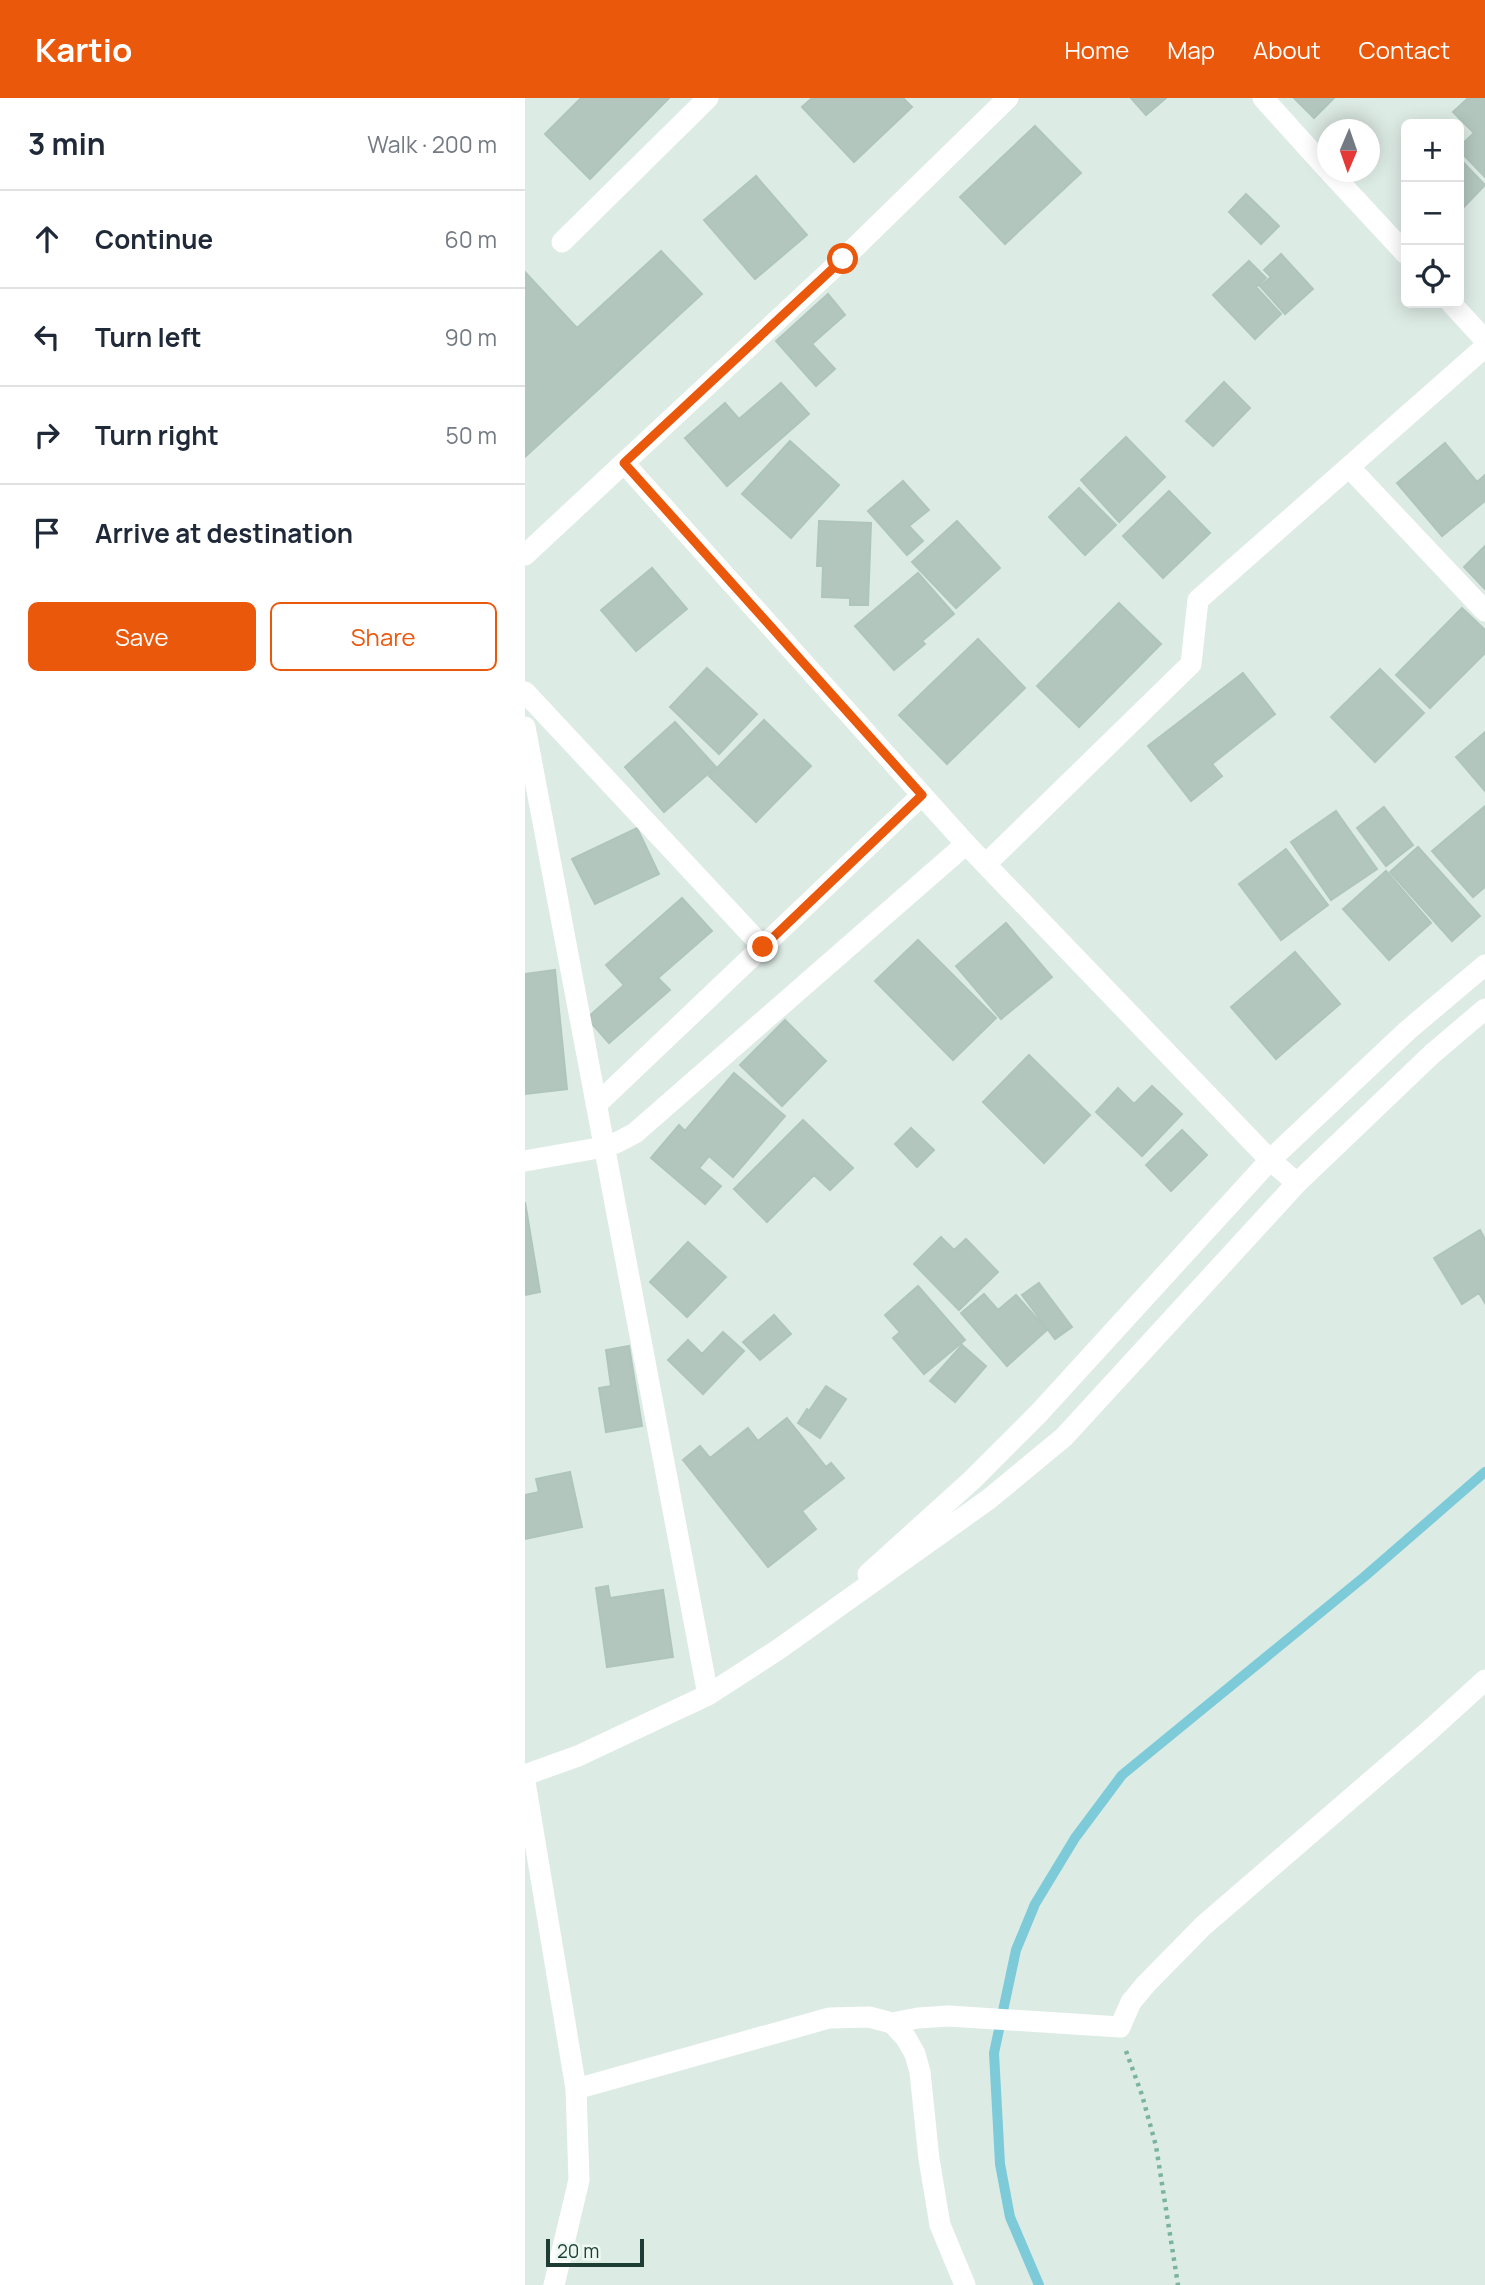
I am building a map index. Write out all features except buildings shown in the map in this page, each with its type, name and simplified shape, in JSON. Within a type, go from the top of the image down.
[{"type":"street","points":[[562,242],[708,98]]},
{"type":"street","points":[[525,555],[843,259],[1008,98]]},
{"type":"street","points":[[1263,98],[1317,157]]},
{"type":"street","points":[[1340,182],[1401,249]]},
{"type":"street","points":[[1456,308],[1485,340]]},
{"type":"street","points":[[986,864],[1191,664],[1199,600],[1485,347]]},
{"type":"street","points":[[624,463],[967,844],[1270,1160],[1297,1183]]},
{"type":"street","points":[[1349,467],[1485,611]]},
{"type":"street","points":[[525,692],[763,947]]},
{"type":"street","points":[[525,727],[708,1695]]},
{"type":"street","points":[[596,1105],[922,795]]},
{"type":"street","points":[[525,1161],[604,1147],[635,1133],[967,844]]},
{"type":"street","points":[[820,1618],[972,1480],[1039,1413],[1270,1160],[1408,1030],[1485,965]]},
{"type":"street","points":[[525,1774],[577,1756],[708,1695],[747,1671],[978,1507],[1064,1437],[1297,1183],[1432,1054],[1485,1009]]},
{"type":"street","points":[[576,2089],[829,2018],[869,2017],[892,2023],[938,2016],[972,2017],[1120,2028],[1131,2002],[1203,1926],[1485,1680]]},
{"type":"street","points":[[525,1782],[576,2089],[579,2180],[554,2285]]},
{"type":"street","points":[[892,2023],[907,2038],[915,2054],[920,2072],[929,2159],[940,2225],[965,2285]]},
{"type":"path","points":[[1120,2028],[1122,2042],[1142,2095],[1156,2146],[1178,2285]]},
{"type":"waterway","points":[[1039,2285],[1010,2217],[1000,2164],[994,2053],[1016,1950],[1035,1904],[1075,1838],[1122,1775],[1364,1577],[1485,1472]]},
{"type":"route","points":[[763,947],[922,795],[624,463],[843,259]]}]
